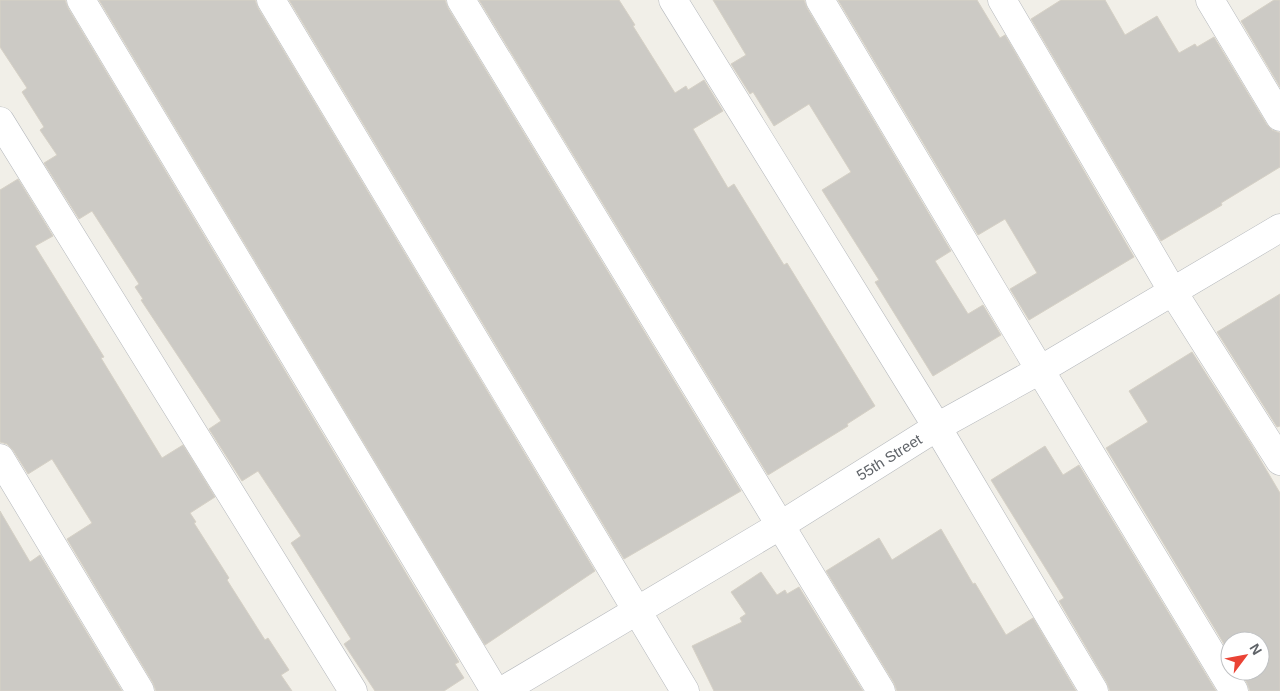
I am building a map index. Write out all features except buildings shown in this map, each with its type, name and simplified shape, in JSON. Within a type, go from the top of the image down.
[{"type":"street","points":[[81,0],[495,691]]},
{"type":"street","points":[[271,0],[685,691]]},
{"type":"street","points":[[461,0],[881,691]]},
{"type":"street","points":[[673,0],[937,427],[1094,691]]},
{"type":"street","points":[[820,0],[1234,691]]},
{"type":"street","points":[[1002,0],[1173,292],[1280,461]]},
{"type":"street","points":[[1210,0],[1280,117]]},
{"type":"street","points":[[0,121],[353,691]]},
{"type":"street","name":"55th Street","points":[[502,691],[781,525],[937,427],[1040,370],[1280,228]]},
{"type":"street","points":[[0,458],[140,691]]}]
